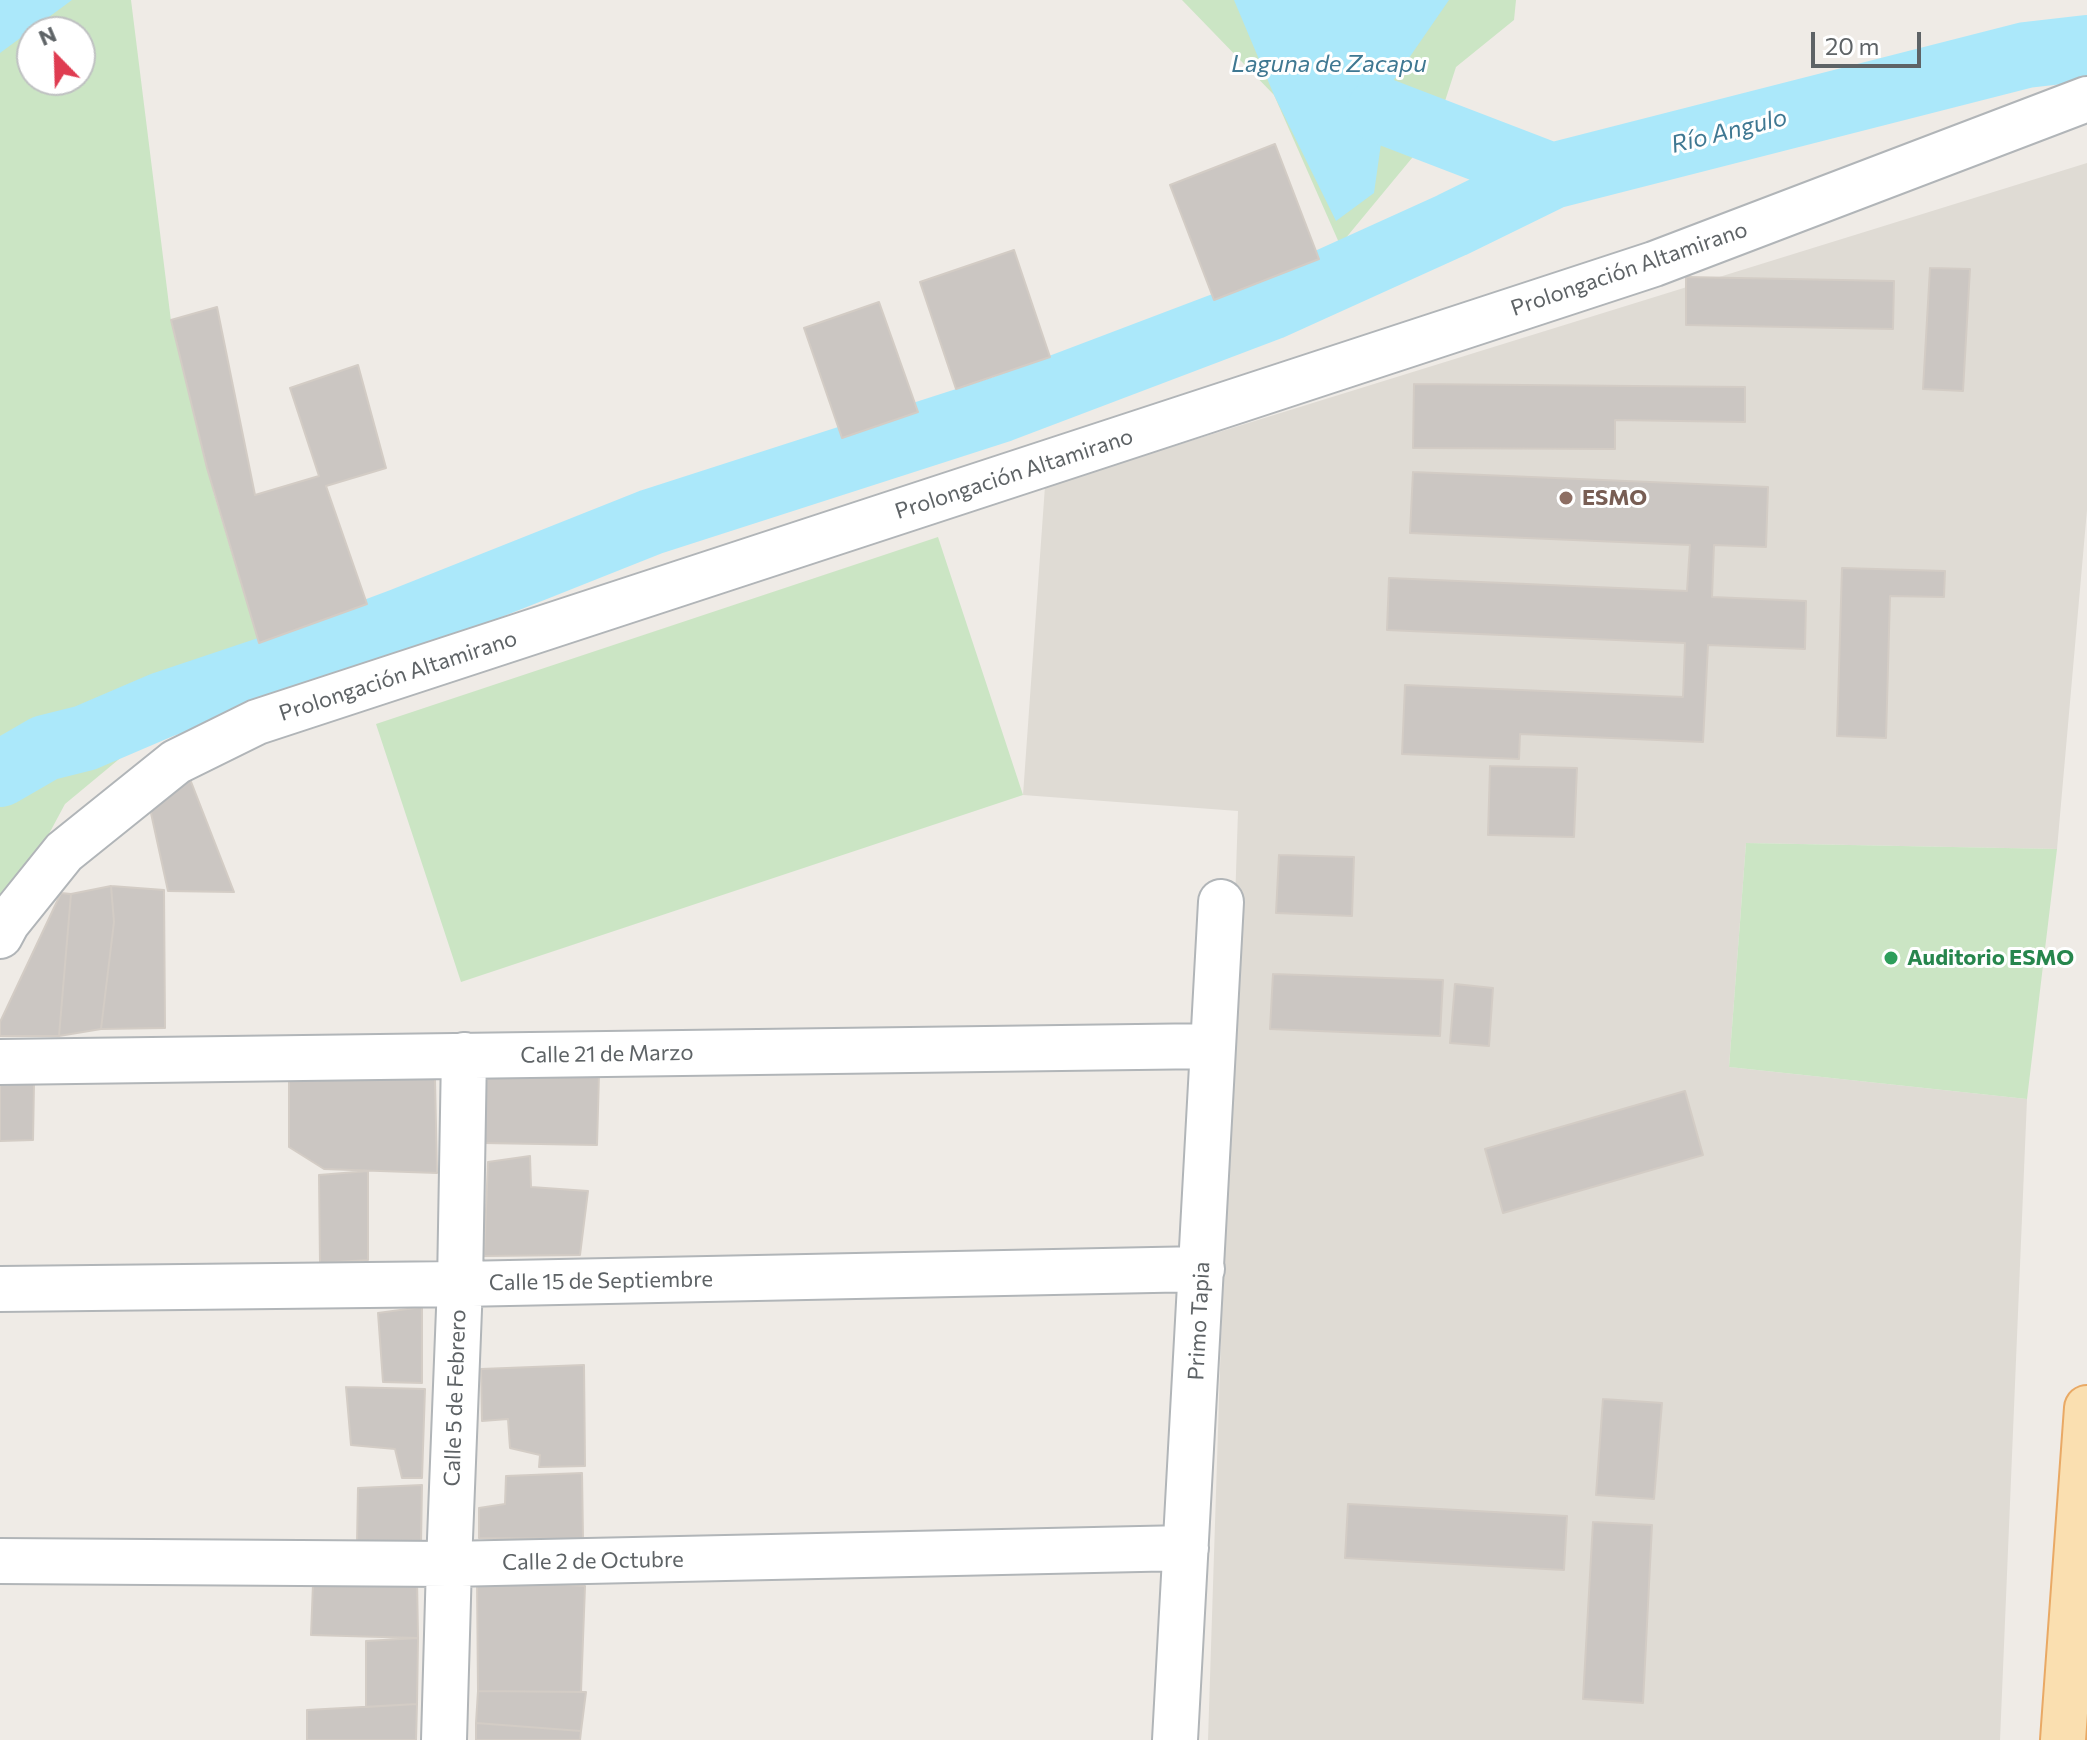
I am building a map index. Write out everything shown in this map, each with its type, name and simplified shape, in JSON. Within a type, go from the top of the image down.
[{"type":"main road","points":[[2063,1740],[2087,1408]]},
{"type":"street","name":"Prolongación Altamirano","points":[[0,936],[64,852],[176,762],[257,722],[1654,264],[2087,99]]},
{"type":"street","name":"Primo Tapia","points":[[1175,1740],[1221,902]]},
{"type":"street","name":"Calle 21 de Marzo","points":[[0,1062],[1213,1046]]},
{"type":"street","name":"Calle 5 de Febrero","points":[[444,1740],[460,1284],[464,1055]]},
{"type":"street","name":"Calle 15 de Septiembre","points":[[0,1289],[460,1284],[1202,1269]]},
{"type":"street","name":"Calle 2 de Octubre","points":[[0,1561],[449,1564],[1186,1548]]},
{"type":"shaded area","points":[[2087,163],[2087,510],[2057,849],[1746,843],[1729,1067],[2027,1099],[2000,1740],[1208,1740],[1238,811],[1023,795],[1045,486]]},
{"type":"green space","points":[[0,0],[131,0],[171,321],[214,494],[259,643],[65,804],[0,925]]},
{"type":"green space","name":"Laguna de Zacapu","points":[[1182,0],[1516,0],[1514,20],[1456,67],[1436,129],[1340,245],[1274,95]]},
{"type":"green space","points":[[938,537],[1023,795],[461,982],[376,724]]},
{"type":"green space","name":"Auditorio ESMO","points":[[1746,843],[2057,849],[2027,1099],[1729,1067]]},
{"type":"water","points":[[0,0],[72,0],[50,16],[16,16],[16,41],[0,53]]},
{"type":"water","name":"Laguna de Zacapu","points":[[1234,0],[1449,0],[1389,87],[1374,193],[1336,221],[1274,95]]},
{"type":"building","points":[[1275,144],[1319,259],[1214,300],[1170,185]]},
{"type":"building","points":[[1014,250],[1050,357],[956,389],[920,282]]},
{"type":"building","points":[[1930,268],[1970,269],[1963,391],[1923,389]]},
{"type":"building","points":[[1686,277],[1894,281],[1893,329],[1686,325]]},
{"type":"building","points":[[879,302],[918,412],[842,438],[804,328]]},
{"type":"building","points":[[217,307],[255,495],[319,476],[290,388],[358,365],[386,468],[326,486],[367,604],[259,643],[207,468],[171,320]]},
{"type":"building","points":[[1414,384],[1745,387],[1745,422],[1615,420],[1615,449],[1413,448]]},
{"type":"building","points":[[1413,472],[1768,487],[1766,547],[1714,545],[1712,597],[1806,601],[1805,649],[1708,645],[1703,742],[1520,734],[1519,759],[1402,754],[1405,685],[1683,697],[1685,643],[1387,630],[1389,578],[1687,591],[1690,545],[1410,533]]},
{"type":"building","points":[[1842,568],[1945,571],[1944,597],[1890,596],[1886,738],[1837,736]]},
{"type":"building","points":[[1490,766],[1577,768],[1574,837],[1488,835]]},
{"type":"building","points":[[188,774],[234,892],[168,891],[149,804]]},
{"type":"building","points":[[1279,855],[1354,857],[1352,916],[1276,913]]},
{"type":"building","points":[[111,886],[114,922],[101,1029],[59,1036],[71,894]]},
{"type":"building","points":[[111,886],[164,890],[165,1028],[101,1029],[114,922]]},
{"type":"building","points":[[61,893],[71,894],[59,1036],[0,1036],[0,1022]]},
{"type":"building","points":[[1273,974],[1443,980],[1440,1036],[1270,1029]]},
{"type":"building","points":[[1455,984],[1493,988],[1489,1046],[1450,1043]]},
{"type":"building","points":[[599,1074],[597,1145],[483,1143],[487,1075]]},
{"type":"building","points":[[289,1076],[435,1079],[437,1173],[324,1169],[289,1147]]},
{"type":"building","points":[[34,1083],[33,1140],[0,1141],[0,1085]]},
{"type":"building","points":[[1685,1091],[1703,1155],[1503,1213],[1485,1149]]},
{"type":"building","points":[[530,1156],[531,1187],[588,1191],[580,1255],[484,1256],[488,1162]]},
{"type":"building","points":[[368,1171],[368,1260],[320,1263],[319,1175]]},
{"type":"building","points":[[422,1307],[422,1383],[383,1382],[378,1313]]},
{"type":"building","points":[[584,1365],[585,1466],[539,1467],[540,1455],[510,1448],[508,1419],[482,1421],[481,1369]]},
{"type":"building","points":[[346,1387],[425,1389],[422,1478],[402,1478],[395,1449],[351,1445]]},
{"type":"building","points":[[1603,1399],[1662,1403],[1654,1499],[1596,1495]]},
{"type":"building","points":[[582,1473],[583,1539],[479,1538],[479,1508],[505,1504],[506,1476]]},
{"type":"building","points":[[422,1485],[421,1544],[357,1544],[358,1488]]},
{"type":"building","points":[[1348,1504],[1567,1516],[1564,1570],[1345,1558]]},
{"type":"building","points":[[1593,1522],[1652,1525],[1643,1703],[1583,1699]]},
{"type":"building","points":[[417,1578],[418,1638],[311,1635],[313,1584]]},
{"type":"building","points":[[477,1579],[585,1586],[581,1692],[478,1691]]},
{"type":"building","points":[[418,1638],[417,1704],[366,1707],[366,1641]]},
{"type":"building","points":[[478,1691],[586,1692],[581,1731],[476,1723]]},
{"type":"building","points":[[417,1704],[416,1740],[307,1740],[307,1710]]},
{"type":"building","points":[[476,1723],[581,1731],[580,1740],[476,1740]]},
{"type":"waterway","name":"Río Angulo","points":[[1380,110],[1552,176],[2026,55],[2087,48]]},
{"type":"waterway","points":[[0,774],[45,748],[85,738],[162,705],[314,654],[651,522],[1002,409],[1271,307],[1552,176]]},
{"type":"place","name":"ESMO","points":[[1566,498]]},
{"type":"place","name":"Auditorio ESMO","points":[[1891,958]]}]
